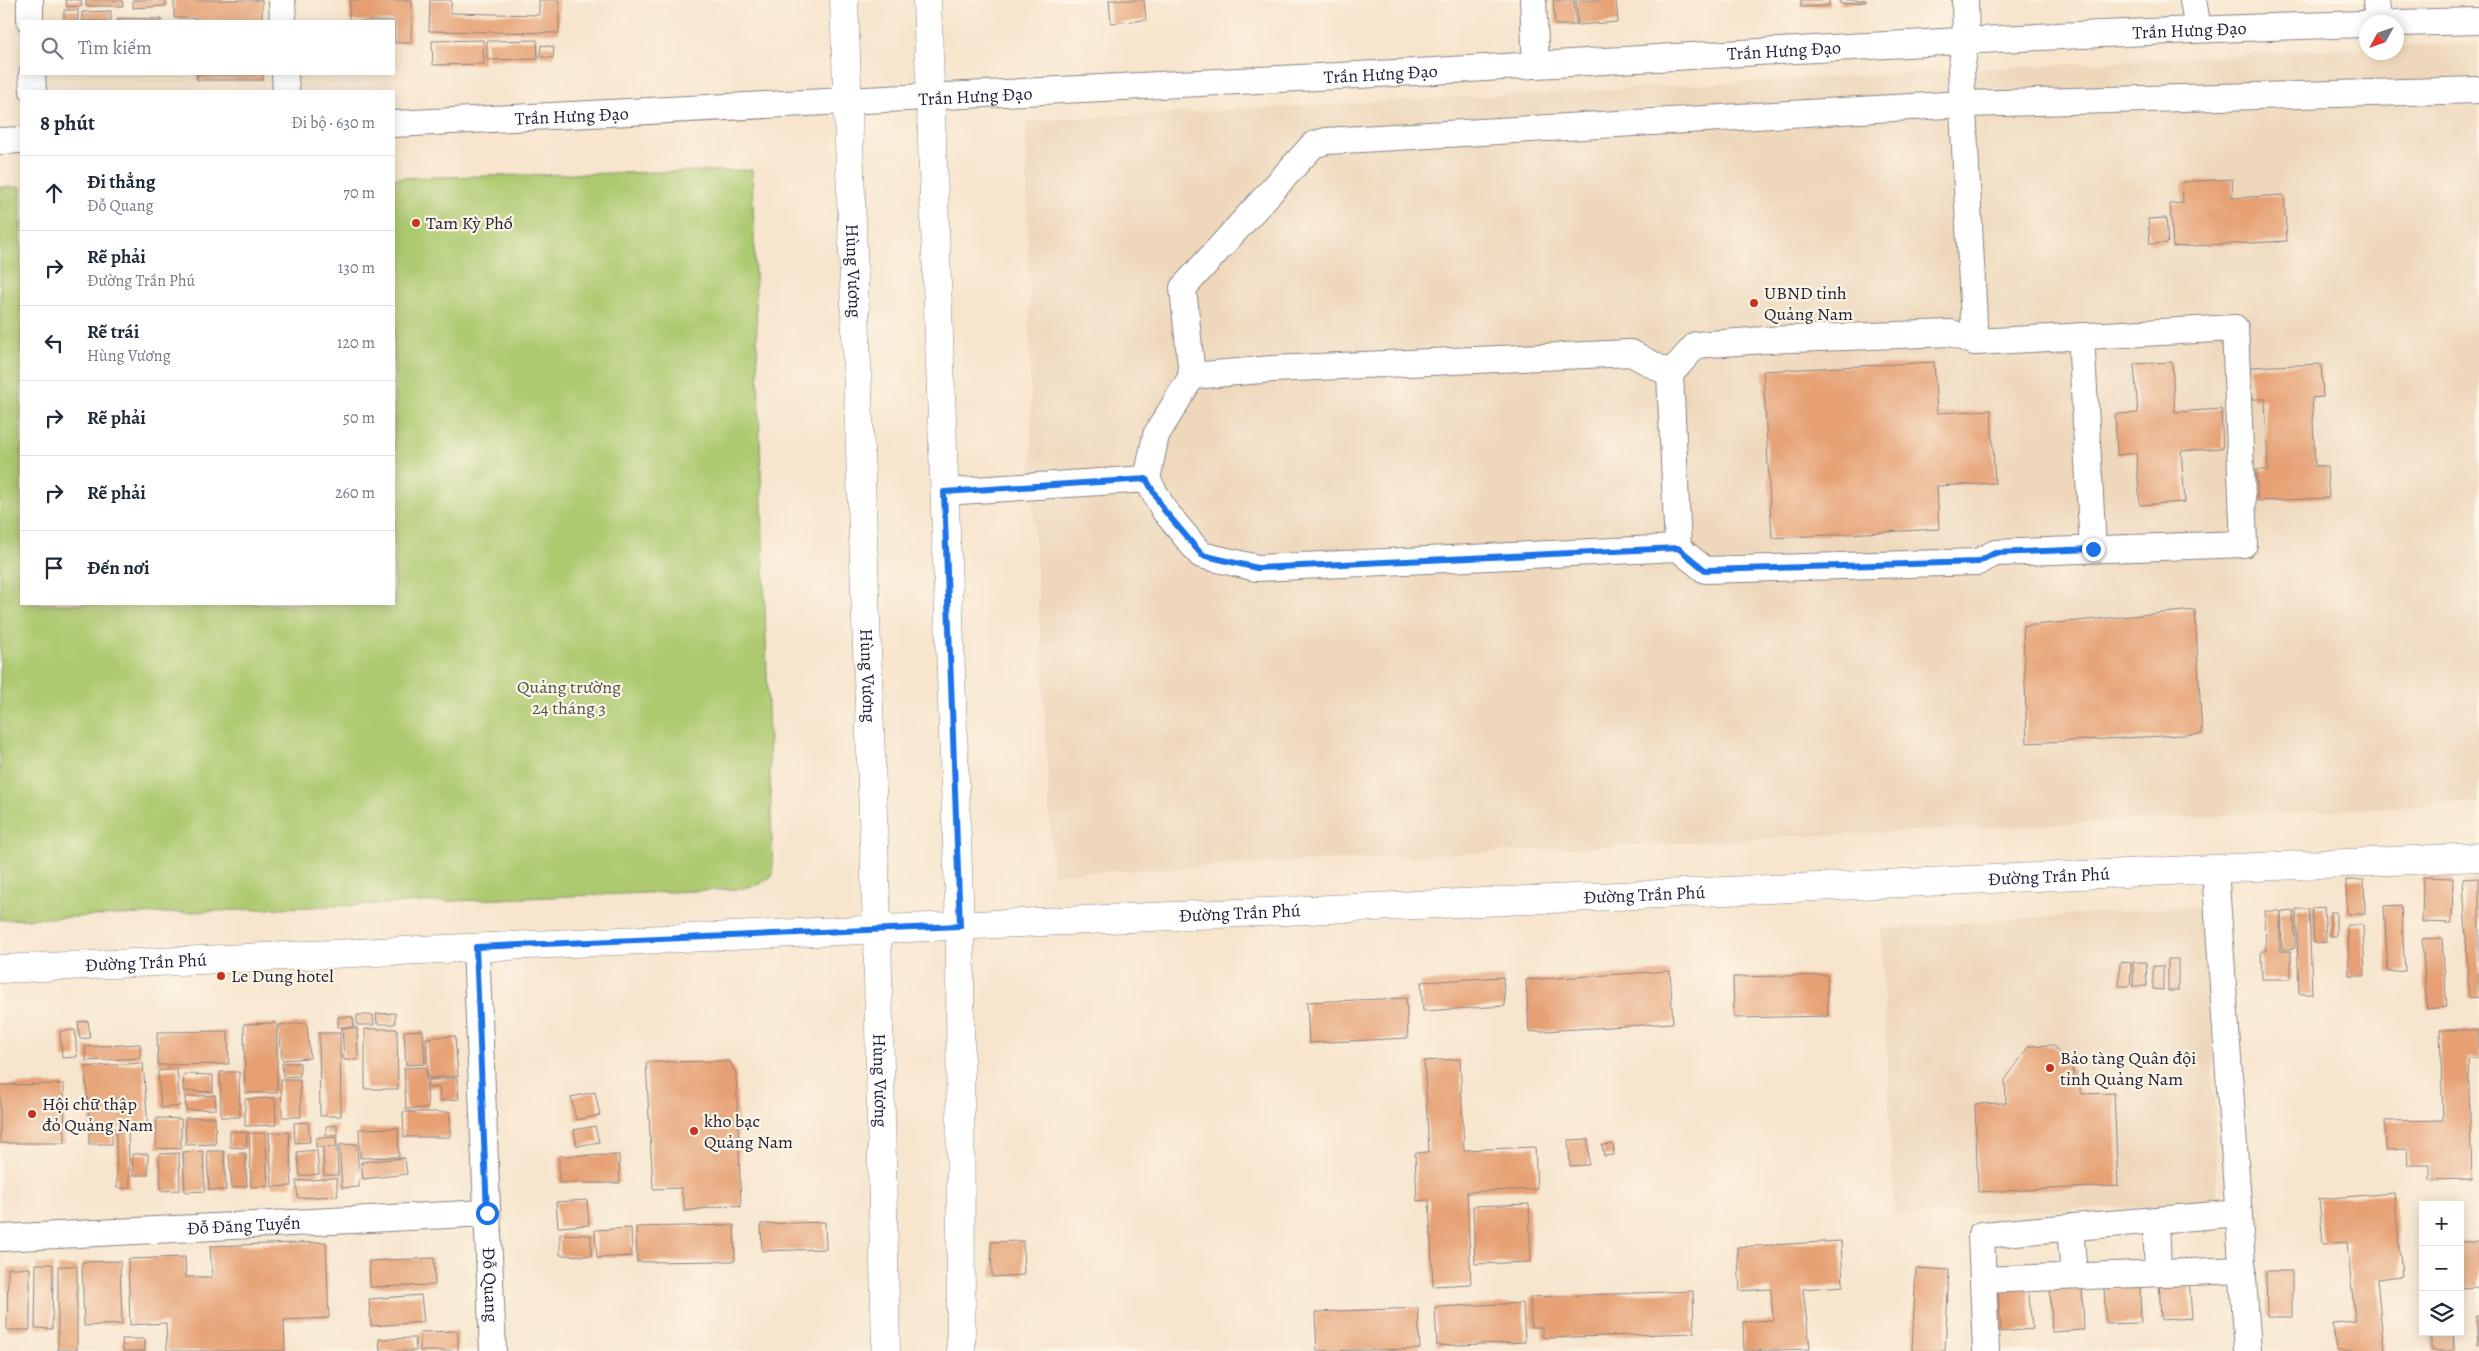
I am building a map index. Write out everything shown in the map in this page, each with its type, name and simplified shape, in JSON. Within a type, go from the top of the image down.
[{"type":"main road","name":"Hùng Vương","points":[[844,0],[877,929],[886,1351]]},
{"type":"main road","points":[[927,0],[960,926],[960,1351]]},
{"type":"main road","name":"Đường Trần Phú","points":[[0,969],[2479,858]]},
{"type":"street","points":[[30,0],[30,20]]},
{"type":"street","points":[[282,0],[283,20]]},
{"type":"street","points":[[1533,0],[1536,65]]},
{"type":"street","points":[[1965,0],[1966,40],[1961,70],[1975,342]]},
{"type":"street","points":[[2193,0],[2195,22],[2198,29]]},
{"type":"street","points":[[2376,0],[2377,15]]},
{"type":"street","points":[[2404,23],[2479,21]]},
{"type":"street","name":"Trần Hưng Đạo","points":[[395,124],[931,100],[1966,40],[2198,29],[2359,24]]},
{"type":"street","points":[[32,75],[33,90]]},
{"type":"street","points":[[285,75],[286,90]]},
{"type":"street","points":[[1678,548],[1670,374],[1696,345],[1765,340],[1951,333],[1975,342],[2235,328],[2244,544],[1995,553],[1978,562],[1705,570],[1678,548],[1257,568],[1202,555],[1164,510],[1146,479],[1156,435],[1192,376],[1183,288],[1313,145],[1326,141],[1675,121],[1764,114],[1963,104],[2479,90]]},
{"type":"street","points":[[0,141],[20,140]]},
{"type":"street","points":[[2081,336],[2093,549]]},
{"type":"street","points":[[1192,376],[1272,369],[1632,353],[1670,374]]},
{"type":"street","points":[[944,492],[1146,479]]},
{"type":"street","points":[[2215,869],[2248,1351]]},
{"type":"street","name":"Đỗ Quang","points":[[476,947],[493,1351]]},
{"type":"street","points":[[1986,1351],[1981,1234],[2238,1212]]},
{"type":"street","name":"Đỗ Đăng Tuyển","points":[[0,1238],[487,1213]]},
{"type":"street","points":[[2156,1220],[2158,1273]]},
{"type":"street","points":[[2070,1227],[2074,1276]]},
{"type":"street","points":[[1983,1280],[2242,1270]]},
{"type":"shaded area","name":"UBND tỉnh Quảng Nam","points":[[2479,42],[2479,803],[1053,874],[1032,486],[1026,121],[2359,48],[2359,60],[2404,60],[2404,47]]},
{"type":"shaded area","name":"Bảo tàng Quân đội tỉnh Quảng Nam","points":[[2195,906],[2209,931],[2217,1204],[1894,1216],[1881,929]]},
{"type":"green space","name":"Quảng trường 24 tháng 3","points":[[752,170],[773,875],[760,884],[739,889],[0,920],[0,187],[20,187],[20,605],[395,605],[395,178]]},
{"type":"building","points":[[66,0],[81,0],[82,6],[67,7]]},
{"type":"building","points":[[86,0],[122,0],[123,6],[86,6]]},
{"type":"building","points":[[133,0],[166,0],[166,6],[133,8]]},
{"type":"building","points":[[174,0],[262,0],[262,20],[174,18]]},
{"type":"building","points":[[350,0],[412,0],[411,43],[395,43],[395,20],[349,20]]},
{"type":"building","points":[[430,0],[451,0],[451,13],[539,15],[539,0],[559,0],[559,33],[429,31]]},
{"type":"building","points":[[1109,0],[1144,0],[1146,20],[1111,23]]},
{"type":"building","points":[[1553,0],[1574,0],[1576,25],[1555,25]]},
{"type":"building","points":[[1576,0],[1616,0],[1618,22],[1578,25]]},
{"type":"building","points":[[1801,0],[1829,0],[1829,6],[1801,7]]},
{"type":"building","points":[[1840,0],[1866,0],[1866,2],[1840,4]]},
{"type":"building","points":[[64,10],[78,10],[78,20],[64,20]]},
{"type":"building","points":[[111,11],[111,20],[82,20],[82,12]]},
{"type":"building","points":[[118,18],[162,19],[162,20],[117,20]]},
{"type":"building","points":[[483,40],[484,64],[433,65],[432,41]]},
{"type":"building","points":[[537,40],[538,59],[487,60],[487,41]]},
{"type":"building","points":[[541,45],[554,47],[553,58],[540,57]]},
{"type":"building","points":[[197,75],[263,75],[263,80],[197,80]]},
{"type":"building","points":[[2232,179],[2233,198],[2284,195],[2287,241],[2173,247],[2170,204],[2183,203],[2182,182]]},
{"type":"building","points":[[2166,218],[2168,243],[2150,244],[2148,219]]},
{"type":"building","points":[[1934,362],[1937,413],[1991,410],[1995,483],[1937,486],[1939,529],[1772,538],[1763,371]]},
{"type":"building","points":[[2172,362],[2175,412],[2221,409],[2223,448],[2181,451],[2185,502],[2140,505],[2136,453],[2117,455],[2115,414],[2138,413],[2134,364]]},
{"type":"building","points":[[2321,364],[2323,397],[2312,398],[2315,466],[2327,466],[2329,498],[2258,501],[2256,470],[2268,470],[2265,399],[2252,399],[2250,367]]},
{"type":"building","points":[[2195,610],[2202,734],[2027,743],[2023,626]]},
{"type":"building","points":[[2423,877],[2453,878],[2452,923],[2422,922]]},
{"type":"building","points":[[2479,878],[2479,997],[2469,998],[2463,879]]},
{"type":"building","points":[[2346,880],[2364,880],[2365,914],[2347,914]]},
{"type":"building","points":[[2401,905],[2405,971],[2388,972],[2384,906]]},
{"type":"building","points":[[2324,907],[2326,942],[2314,943],[2312,908]]},
{"type":"building","points":[[2296,909],[2309,909],[2312,994],[2299,994]]},
{"type":"building","points":[[2265,911],[2280,911],[2280,951],[2291,951],[2291,979],[2262,979],[2261,951],[2266,951]]},
{"type":"building","points":[[2294,911],[2295,948],[2282,949],[2281,912]]},
{"type":"building","points":[[2330,912],[2336,912],[2336,936],[2330,936]]},
{"type":"building","points":[[2347,925],[2363,925],[2365,976],[2349,976]]},
{"type":"building","points":[[2442,938],[2447,1007],[2427,1009],[2422,939]]},
{"type":"building","points":[[2168,959],[2178,959],[2178,991],[2168,991]]},
{"type":"building","points":[[2120,962],[2131,963],[2130,986],[2119,986]]},
{"type":"building","points":[[2133,962],[2146,962],[2147,986],[2133,986]]},
{"type":"building","points":[[2153,966],[2163,966],[2163,990],[2153,989]]},
{"type":"building","points":[[1670,971],[1673,1023],[1529,1032],[1526,980]]},
{"type":"building","points":[[1827,975],[1828,1016],[1734,1018],[1733,977]]},
{"type":"building","points":[[1503,977],[1505,1006],[1423,1011],[1421,982]]},
{"type":"building","points":[[1406,998],[1408,1038],[1309,1043],[1307,1002]]},
{"type":"building","points":[[395,1013],[395,1024],[377,1024],[376,1014]]},
{"type":"building","points":[[357,1015],[373,1015],[374,1025],[357,1025]]},
{"type":"building","points":[[338,1017],[353,1017],[354,1027],[338,1027]]},
{"type":"building","points":[[88,1021],[90,1038],[80,1039],[78,1022]]},
{"type":"building","points":[[277,1023],[277,1093],[245,1093],[244,1024]]},
{"type":"building","points":[[307,1023],[310,1058],[282,1060],[279,1025]]},
{"type":"building","points":[[342,1028],[357,1028],[358,1060],[344,1060]]},
{"type":"building","points":[[365,1029],[397,1029],[398,1089],[365,1089]]},
{"type":"building","points":[[75,1030],[77,1057],[62,1058],[60,1031]]},
{"type":"building","points":[[423,1030],[425,1064],[406,1065],[404,1031]]},
{"type":"building","points":[[2440,1030],[2479,1030],[2479,1058],[2468,1058],[2472,1179],[2430,1180],[2430,1165],[2408,1165],[2407,1149],[2386,1150],[2385,1121],[2443,1120]]},
{"type":"building","points":[[228,1031],[229,1064],[158,1065],[157,1032]]},
{"type":"building","points":[[319,1033],[340,1033],[341,1116],[320,1116]]},
{"type":"building","points":[[455,1036],[458,1076],[428,1078],[426,1038]]},
{"type":"building","points":[[140,1044],[140,1058],[86,1061],[85,1047]]},
{"type":"building","points":[[2053,1045],[2072,1068],[2082,1094],[2114,1093],[2118,1186],[1978,1192],[1975,1104],[2006,1103],[2005,1080],[2029,1046]]},
{"type":"building","points":[[1460,1059],[1464,1150],[1535,1147],[1537,1189],[1467,1192],[1471,1284],[1433,1286],[1429,1200],[1417,1201],[1415,1153],[1429,1152],[1424,1061]]},
{"type":"building","name":"kho bạc Quảng Nam","points":[[729,1061],[736,1073],[741,1207],[732,1205],[685,1211],[681,1188],[653,1189],[646,1062]]},
{"type":"building","points":[[143,1063],[148,1126],[90,1130],[85,1067]]},
{"type":"building","points":[[282,1063],[300,1063],[300,1076],[283,1077]]},
{"type":"building","points":[[426,1067],[428,1108],[406,1109],[404,1068]]},
{"type":"building","points":[[177,1069],[180,1106],[161,1108],[158,1071]]},
{"type":"building","points":[[220,1072],[239,1072],[240,1117],[221,1117]]},
{"type":"building","points":[[184,1074],[213,1075],[213,1092],[183,1091]]},
{"type":"building","points":[[457,1078],[459,1099],[440,1101],[439,1087],[428,1088],[428,1080]]},
{"type":"building","points":[[281,1080],[300,1080],[301,1117],[282,1117]]},
{"type":"building","name":"Hội chữ thập đỏ Quảng Nam","points":[[64,1084],[65,1143],[0,1143],[0,1085]]},
{"type":"building","points":[[595,1092],[600,1115],[576,1120],[571,1097]]},
{"type":"building","points":[[215,1095],[216,1109],[186,1110],[185,1097]]},
{"type":"building","points":[[275,1098],[276,1125],[245,1126],[245,1099]]},
{"type":"building","points":[[403,1112],[450,1112],[450,1137],[404,1137]]},
{"type":"building","points":[[215,1117],[216,1144],[186,1145],[185,1118]]},
{"type":"building","points":[[157,1118],[181,1119],[181,1149],[156,1148]]},
{"type":"building","points":[[308,1122],[310,1142],[295,1143],[294,1123]]},
{"type":"building","points":[[337,1125],[337,1135],[326,1135],[326,1126]]},
{"type":"building","points":[[595,1126],[599,1142],[577,1146],[574,1130]]},
{"type":"building","points":[[398,1128],[399,1157],[360,1158],[359,1129]]},
{"type":"building","points":[[112,1131],[112,1144],[89,1144],[89,1132]]},
{"type":"building","points":[[230,1131],[247,1132],[246,1148],[230,1147]]},
{"type":"building","points":[[116,1132],[128,1132],[130,1188],[117,1188]]},
{"type":"building","points":[[289,1132],[292,1186],[272,1187],[269,1133]]},
{"type":"building","points":[[249,1133],[265,1133],[268,1186],[251,1187]]},
{"type":"building","points":[[336,1137],[337,1146],[328,1147],[337,1147],[338,1175],[324,1175],[323,1147],[316,1147],[316,1138]]},
{"type":"building","points":[[1588,1139],[1589,1165],[1570,1166],[1568,1140]]},
{"type":"building","points":[[357,1144],[359,1187],[342,1188],[339,1145]]},
{"type":"building","points":[[1613,1144],[1614,1155],[1604,1156],[1602,1145]]},
{"type":"building","points":[[317,1150],[319,1174],[300,1176],[297,1152]]},
{"type":"building","points":[[203,1151],[205,1191],[185,1192],[183,1152]]},
{"type":"building","points":[[207,1151],[224,1151],[226,1190],[209,1190]]},
{"type":"building","points":[[179,1153],[180,1190],[161,1191],[159,1154]]},
{"type":"building","points":[[245,1153],[247,1186],[232,1188],[229,1154]]},
{"type":"building","points":[[132,1154],[148,1154],[148,1175],[133,1175]]},
{"type":"building","points":[[619,1155],[620,1183],[559,1183],[559,1156]]},
{"type":"building","points":[[405,1158],[407,1174],[363,1179],[361,1162]]},
{"type":"building","points":[[336,1178],[338,1196],[298,1198],[296,1181]]},
{"type":"building","points":[[2394,1193],[2402,1276],[2377,1279],[2384,1351],[2336,1351],[2333,1323],[2355,1321],[2347,1242],[2323,1244],[2319,1199]]},
{"type":"building","points":[[587,1200],[589,1225],[558,1227],[556,1202]]},
{"type":"building","points":[[1529,1204],[1531,1262],[1475,1264],[1473,1206]]},
{"type":"building","points":[[825,1222],[826,1249],[762,1251],[761,1224]]},
{"type":"building","points":[[734,1225],[735,1261],[637,1262],[636,1227]]},
{"type":"building","points":[[631,1228],[632,1256],[597,1258],[595,1230]]},
{"type":"building","points":[[560,1234],[591,1235],[591,1256],[560,1255]]},
{"type":"building","points":[[1023,1241],[1024,1275],[992,1277],[991,1242]]},
{"type":"building","points":[[1841,1241],[1843,1286],[1803,1289],[1810,1349],[1744,1351],[1743,1322],[1773,1320],[1771,1289],[1740,1291],[1737,1247]]},
{"type":"building","points":[[326,1242],[329,1318],[284,1320],[285,1351],[167,1351],[166,1323],[130,1325],[128,1259],[185,1257],[186,1277],[212,1277],[210,1246]]},
{"type":"building","points":[[2464,1242],[2479,1242],[2479,1287],[2464,1288]]},
{"type":"building","points":[[434,1258],[435,1285],[370,1287],[369,1261]]},
{"type":"building","points":[[120,1261],[122,1324],[84,1326],[82,1262]]},
{"type":"building","points":[[36,1264],[53,1264],[52,1329],[35,1328]]},
{"type":"building","points":[[58,1266],[77,1266],[77,1350],[58,1350]]},
{"type":"building","points":[[8,1268],[30,1268],[30,1330],[7,1330]]},
{"type":"building","points":[[1916,1268],[1949,1270],[1945,1351],[1912,1351]]},
{"type":"building","points":[[2266,1271],[2292,1271],[2292,1317],[2267,1317]]},
{"type":"building","points":[[2189,1278],[2192,1318],[2161,1320],[2159,1280]]},
{"type":"building","points":[[2028,1284],[2032,1329],[2001,1332],[1998,1286]]},
{"type":"building","points":[[2082,1285],[2084,1330],[2052,1332],[2050,1286]]},
{"type":"building","points":[[2140,1285],[2141,1323],[2106,1324],[2104,1287]]},
{"type":"building","points":[[1693,1291],[1694,1333],[1543,1338],[1542,1327],[1531,1327],[1530,1297]]},
{"type":"building","points":[[421,1295],[424,1322],[371,1326],[369,1299]]},
{"type":"building","points":[[1523,1303],[1525,1342],[1437,1346],[1435,1307]]},
{"type":"building","points":[[1418,1308],[1420,1349],[1317,1351],[1315,1312]]},
{"type":"building","points":[[2476,1316],[2479,1316],[2479,1345],[2478,1345]]},
{"type":"building","points":[[458,1331],[458,1351],[420,1351],[420,1332]]},
{"type":"building","points":[[2431,1336],[2453,1336],[2454,1351],[2431,1351]]},
{"type":"building","points":[[415,1338],[416,1351],[380,1351],[379,1339]]},
{"type":"building","points":[[122,1339],[145,1339],[145,1351],[123,1351]]},
{"type":"place","name":"Tam Kỳ Phố","points":[[416,223]]},
{"type":"place","name":"UBND tỉnh Quảng Nam","points":[[1754,303]]},
{"type":"place","name":"Le Dung hotel","points":[[221,976]]},
{"type":"place","name":"Bảo tàng Quân đội tỉnh Quảng Nam","points":[[2050,1068]]},
{"type":"place","name":"Hội chữ thập đỏ Quảng Nam","points":[[32,1114]]},
{"type":"place","name":"kho bạc Quảng Nam","points":[[694,1131]]},
{"type":"route","points":[[487,1213],[476,947],[960,926],[944,492],[1146,479],[1164,510],[1202,555],[1257,568],[1678,548],[1705,570],[1978,562],[1995,553],[2093,549]]}]
